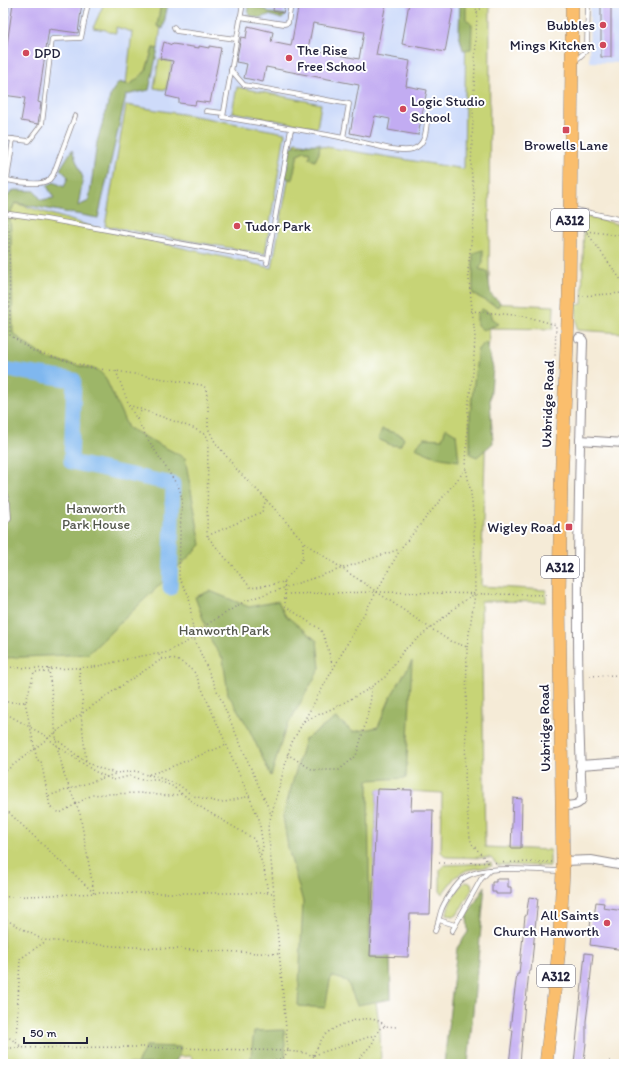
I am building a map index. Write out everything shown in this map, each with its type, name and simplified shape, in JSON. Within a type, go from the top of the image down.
[{"type":"main road","name":"Uxbridge Road","points":[[546,1064],[559,949],[562,806],[559,595],[561,485],[569,296],[572,3]]},
{"type":"street","points":[[562,806],[576,805],[580,803],[582,799],[578,676],[577,559],[583,341],[582,338],[579,338]]},
{"type":"street","points":[[580,440],[624,443]]},
{"type":"street","points":[[580,765],[624,762]]},
{"type":"street","points":[[560,865],[591,860],[624,866]]},
{"type":"lane","points":[[3,30],[7,3]]},
{"type":"lane","points":[[3,138],[29,141],[42,124],[52,39],[81,38],[88,3]]},
{"type":"lane","points":[[243,3],[223,117],[343,138],[404,151],[418,147],[422,142],[427,121]]},
{"type":"lane","points":[[240,17],[284,24],[288,23],[291,3]]},
{"type":"lane","points":[[572,62],[585,52],[587,46],[588,3]]},
{"type":"lane","points":[[174,27],[176,31],[236,39]]},
{"type":"lane","points":[[231,70],[244,85],[349,104],[343,138]]},
{"type":"lane","points":[[206,111],[223,113]]},
{"type":"lane","points":[[7,180],[36,183],[48,181],[53,175],[75,116]]},
{"type":"lane","points":[[3,213],[46,219],[267,261],[291,129]]},
{"type":"lane","points":[[3,190],[7,180],[13,139]]},
{"type":"lane","points":[[570,208],[624,220]]},
{"type":"lane","points":[[3,490],[8,503],[10,518],[3,526]]},
{"type":"lane","points":[[435,931],[442,910],[455,888],[464,878],[476,873],[497,869],[560,865]]},
{"type":"lane","points":[[452,931],[481,879],[490,870]]},
{"type":"lane","points":[[439,920],[455,926]]},
{"type":"path","points":[[475,3],[477,12],[471,168],[474,193],[474,217],[468,270],[471,311],[475,337],[473,373],[468,407],[466,469],[471,493],[474,522],[475,594],[467,647],[466,795],[470,838],[472,844],[488,862]]},
{"type":"path","points":[[477,12],[487,3]]},
{"type":"path","points":[[3,218],[9,228],[10,335],[33,351],[92,368],[201,385],[206,388],[208,428],[211,436],[238,471],[266,499],[306,544],[450,641],[467,647]]},
{"type":"path","points":[[624,236],[584,231],[624,284]]},
{"type":"path","points":[[582,296],[624,293]]},
{"type":"path","points":[[471,311],[525,316],[543,320],[556,325],[556,333]]},
{"type":"path","points":[[116,371],[129,405],[179,488],[182,498],[179,578],[190,596],[194,638],[271,814]]},
{"type":"path","points":[[129,405],[193,428],[206,435],[207,536],[251,588],[284,582]]},
{"type":"path","points":[[137,419],[140,412],[144,410]]},
{"type":"path","points":[[207,438],[211,436]]},
{"type":"path","points":[[268,1064],[284,1057],[288,1051],[268,827],[291,744],[401,548],[466,469]]},
{"type":"path","points":[[207,536],[262,512],[266,499]]},
{"type":"path","points":[[302,540],[303,558],[284,582],[285,606],[321,630],[327,645],[333,668]]},
{"type":"path","points":[[3,667],[49,669],[94,667],[141,656],[165,653],[194,638],[198,630],[245,601],[401,548]]},
{"type":"path","points":[[285,594],[377,592],[559,595]]},
{"type":"path","points":[[303,722],[336,707],[371,688],[385,677],[404,650],[462,602],[475,594]]},
{"type":"path","points":[[159,654],[162,659]]},
{"type":"path","points":[[3,773],[34,748],[81,714],[162,659],[173,658],[183,662],[195,673],[250,796],[259,819],[263,846],[260,857]]},
{"type":"path","points":[[79,668],[83,706],[81,714],[86,761]]},
{"type":"path","points":[[49,669],[57,746],[65,777],[80,814],[94,893]]},
{"type":"path","points":[[50,672],[34,672],[25,702],[34,748],[37,760],[40,760],[50,807],[60,813],[92,795],[140,794],[170,796],[182,794]]},
{"type":"path","points":[[578,676],[624,675]]},
{"type":"path","points":[[288,754],[313,770],[339,770],[356,756],[371,698],[371,688]]},
{"type":"path","points":[[3,702],[25,702]]},
{"type":"path","points":[[3,712],[30,726],[94,771],[113,780],[130,776],[142,780],[157,780],[172,786],[197,805],[254,839],[264,869],[268,893]]},
{"type":"path","points":[[56,739],[98,768],[116,773]]},
{"type":"path","points":[[147,775],[227,744]]},
{"type":"path","points":[[48,796],[116,773],[136,771],[179,785],[193,796],[218,802],[225,802],[250,796]]},
{"type":"path","points":[[3,807],[94,893]]},
{"type":"path","points":[[439,863],[488,862],[560,865]]},
{"type":"path","points":[[3,897],[94,893],[274,893]]},
{"type":"path","points":[[3,918],[46,940],[114,946],[280,954]]},
{"type":"path","points":[[16,1043],[20,960],[46,940]]},
{"type":"path","points":[[314,1055],[324,1036],[349,1022],[359,1018],[382,1022],[385,1026]]},
{"type":"path","points":[[354,1064],[372,1044],[379,1029],[385,1026],[397,1027]]},
{"type":"path","points":[[3,1032],[23,1048]]},
{"type":"path","points":[[3,1048],[141,1047],[288,1051],[314,1055],[375,1035]]},
{"type":"path","points":[[314,1055],[317,1058],[317,1064]]},
{"type":"shaded area","name":"Tudor Park","points":[[3,3],[464,3],[466,21],[460,443],[3,202]]},
{"type":"shaded area","points":[[590,3],[624,3],[624,63],[589,62]]},
{"type":"green space","points":[[104,3],[164,3],[158,49],[153,48],[146,71],[130,85],[126,84],[132,32],[116,27],[116,33],[93,28]]},
{"type":"green space","points":[[161,3],[168,3],[163,29],[157,26]]},
{"type":"green space","points":[[247,3],[256,3],[257,7],[267,10],[269,13],[286,15],[282,19],[269,15],[258,18],[249,15]]},
{"type":"green space","points":[[460,3],[466,3],[466,19],[472,25],[471,49],[463,50],[459,34]]},
{"type":"green space","name":"Hanworth Park","points":[[464,3],[540,3],[541,5],[490,5],[489,303],[554,306],[553,329],[489,328],[481,586],[546,590],[546,602],[481,601],[485,847],[550,850],[550,866],[497,865],[491,858],[446,857],[441,852],[442,793],[377,789],[370,956],[380,1032],[381,1064],[194,1064],[191,1056],[155,1058],[155,1064],[3,1064],[3,209],[15,203],[99,229],[272,268],[295,142],[464,169],[466,21],[464,20]]},
{"type":"green space","name":"Hanworth Park House","points":[[153,48],[158,49],[149,90],[126,95],[98,218],[15,203],[8,218],[10,218],[11,233],[13,333],[48,359],[98,370],[105,377],[128,428],[185,458],[201,545],[88,654],[3,658],[3,200],[14,190],[35,191],[41,200],[54,198],[47,186],[54,182],[64,187],[68,177],[60,169],[72,150],[83,178],[78,206],[89,201],[97,142],[111,93],[119,82],[130,85],[146,71]]},
{"type":"green space","points":[[159,59],[172,62],[166,90],[154,88]]},
{"type":"green space","points":[[237,87],[321,104],[317,128],[232,112]]},
{"type":"green space","points":[[126,105],[285,133],[265,254],[105,226]]},
{"type":"green space","points":[[320,144],[319,153],[315,161],[309,158],[310,152],[304,151],[298,154],[292,180],[285,177],[291,147],[297,145]]},
{"type":"green space","points":[[584,215],[624,226],[624,333],[577,330],[576,305],[582,304]]},
{"type":"green space","points":[[483,250],[483,263],[479,269],[487,271],[491,295],[500,302],[498,307],[473,294],[473,253]]},
{"type":"green space","points":[[482,309],[491,314],[491,318],[499,324],[483,330],[477,325],[477,314]]},
{"type":"green space","points":[[486,342],[493,368],[490,401],[493,443],[477,457],[470,454],[470,415],[478,349]]},
{"type":"green space","points":[[446,428],[456,434],[459,461],[436,457],[415,448],[424,438],[442,439]]},
{"type":"green space","points":[[382,429],[401,435],[404,439],[400,446],[391,445],[378,439]]},
{"type":"green space","points":[[210,591],[249,607],[278,601],[285,615],[317,641],[320,668],[285,730],[271,776],[248,727],[228,694],[223,659],[212,643],[195,597]]},
{"type":"green space","points":[[412,661],[406,778],[368,780],[370,956],[390,956],[391,999],[357,1005],[347,981],[331,976],[325,1008],[298,1006],[303,902],[288,848],[283,816],[305,739],[336,718],[353,732],[378,727],[391,696]]},
{"type":"green space","points":[[491,863],[492,866],[467,870],[455,877],[442,894],[440,891],[440,870],[444,865]]},
{"type":"green space","points":[[465,882],[471,883],[472,889],[457,915],[452,916],[447,914],[447,910],[453,896]]},
{"type":"green space","points":[[485,886],[468,1064],[444,1064],[457,948],[468,932],[467,916]]},
{"type":"green space","points":[[284,1030],[286,1064],[250,1064],[254,1031]]},
{"type":"green space","points":[[146,1046],[181,1047],[177,1060],[170,1064],[137,1064]]},
{"type":"building","name":"DPD","points":[[13,3],[82,3],[78,33],[49,29],[38,102],[41,103],[38,124],[21,121],[25,98],[3,95],[3,72]]},
{"type":"building","points":[[274,3],[285,5],[283,13],[273,11]]},
{"type":"building","points":[[299,3],[386,3],[376,55],[410,61],[406,86],[427,90],[418,135],[388,130],[390,119],[375,116],[370,137],[350,133],[359,85],[266,67],[263,82],[244,78],[247,64],[236,62],[241,37],[246,38],[248,26],[273,32],[271,42],[291,46]],"holes":[[[313,23],[364,32],[359,59],[308,49]]]},
{"type":"building","points":[[409,3],[454,3],[445,52],[402,44]]},
{"type":"building","points":[[601,3],[611,3],[611,57],[601,57]]},
{"type":"building","points":[[164,42],[172,45],[199,48],[199,46],[209,48],[209,46],[221,48],[210,103],[196,101],[195,105],[179,103],[179,99],[166,96],[173,61],[160,59]]},
{"type":"building","points":[[377,789],[412,790],[411,810],[433,810],[430,914],[410,914],[408,957],[370,956]]},
{"type":"building","points":[[513,798],[522,799],[521,848],[511,848]]},
{"type":"building","points":[[496,879],[508,879],[508,887],[511,887],[511,894],[496,894],[496,892],[492,892],[492,882],[496,882]]},
{"type":"building","points":[[529,897],[538,898],[531,971],[529,971],[525,1001],[520,1064],[509,1064],[513,1030],[510,1030],[513,1004],[517,974],[519,974],[525,916]]},
{"type":"building","name":"All Saints Church Hanworth","points":[[596,902],[604,903],[603,908],[624,911],[624,950],[590,945],[592,929],[590,929],[591,916],[594,917]]},
{"type":"building","points":[[585,953],[593,954],[586,1021],[586,1043],[584,1061],[582,1061],[582,1064],[574,1064]]},
{"type":"waterway","points":[[3,369],[74,380],[71,462],[173,484],[170,588]]},
{"type":"place","name":"Bubbles","points":[[603,25]]},
{"type":"place","name":"Mings Kitchen","points":[[603,45]]},
{"type":"place","name":"DPD","points":[[26,53]]},
{"type":"place","name":"The Rise Free School","points":[[289,58]]},
{"type":"place","name":"Logic Studio School","points":[[403,109]]},
{"type":"place","name":"Browells Lane","points":[[566,130]]},
{"type":"place","name":"Tudor Park","points":[[237,226]]},
{"type":"place","name":"Wigley Road","points":[[569,527]]},
{"type":"place","name":"All Saints Church Hanworth","points":[[607,923]]}]
